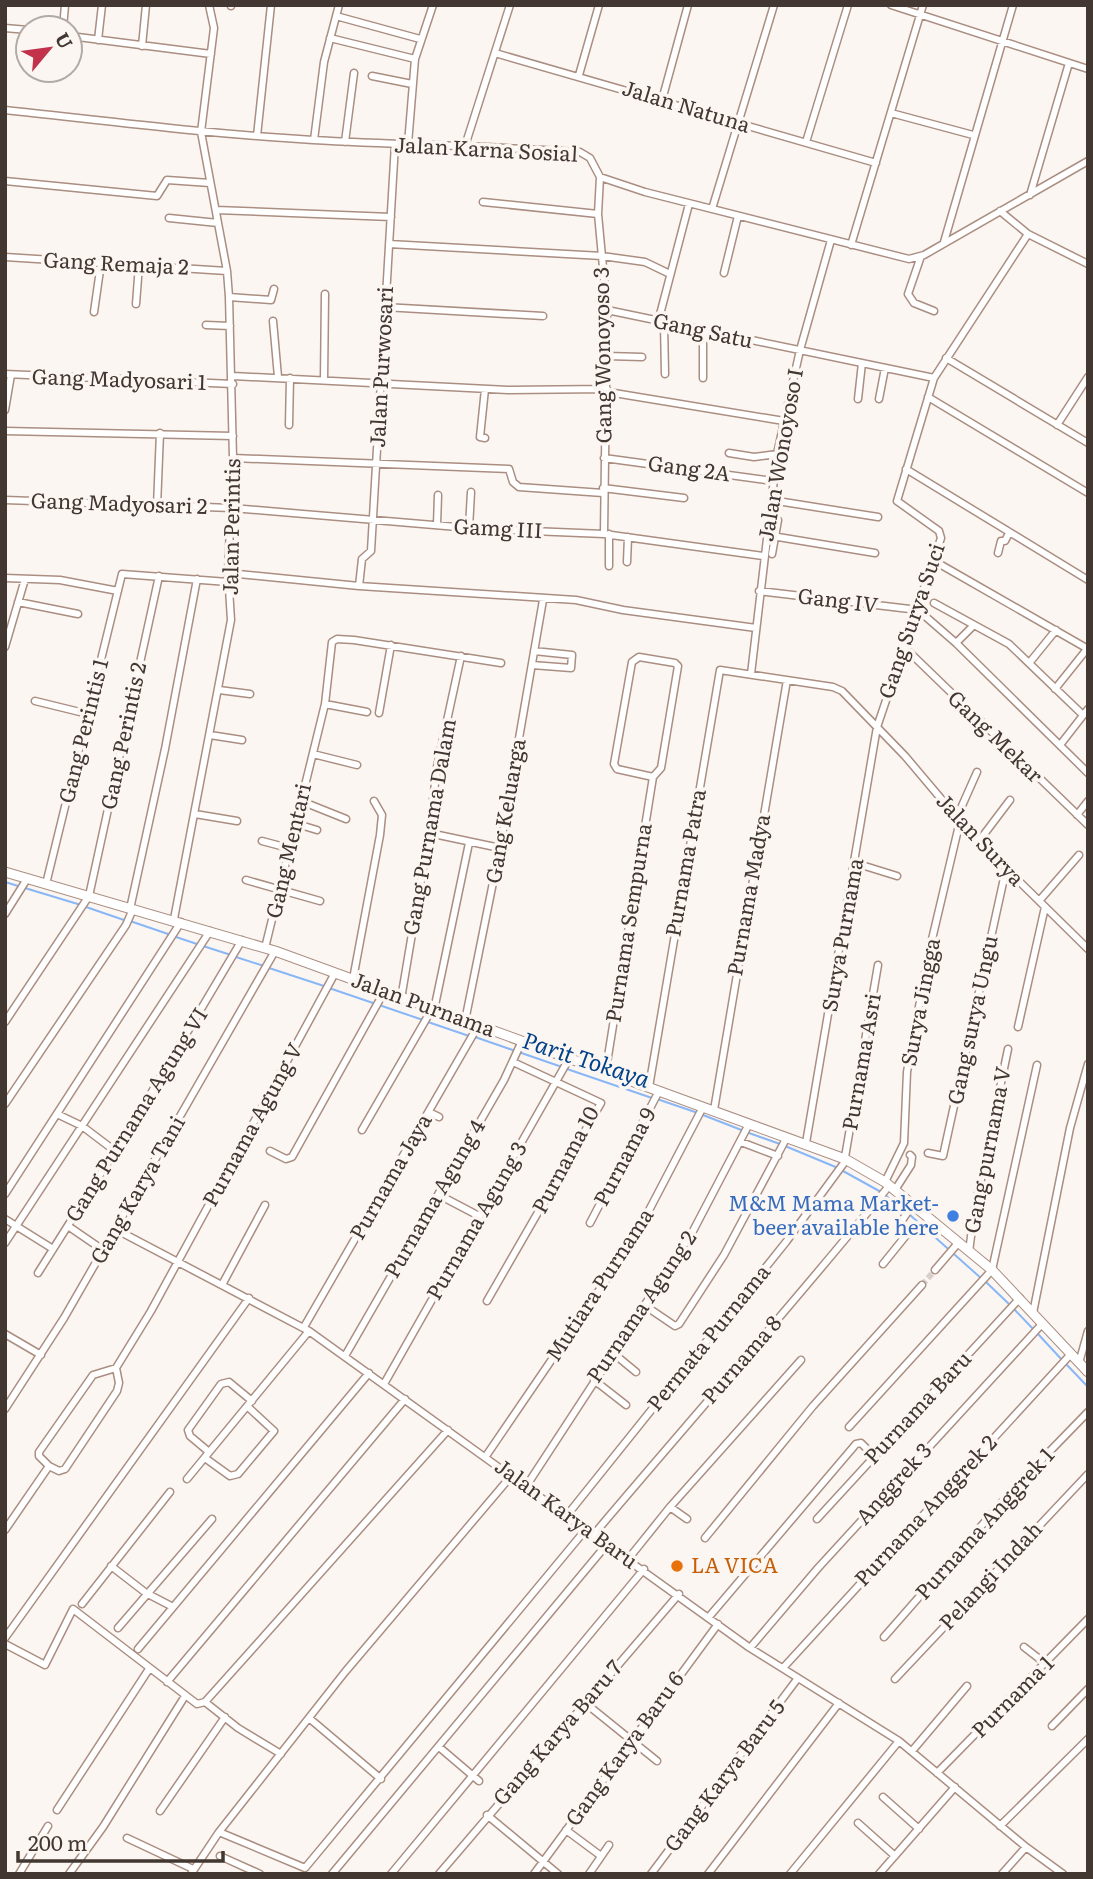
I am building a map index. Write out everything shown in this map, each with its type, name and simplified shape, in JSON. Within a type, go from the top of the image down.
[{"type":"street","points":[[98,40],[102,5]]},
{"type":"street","points":[[142,46],[146,5]]},
{"type":"street","name":"Jalan Perintis","points":[[178,923],[231,620],[228,573],[232,508],[233,376],[229,297],[227,271],[201,132],[214,28],[209,5]]},
{"type":"street","points":[[257,136],[271,5]]},
{"type":"street","points":[[314,140],[330,38],[339,5]]},
{"type":"street","points":[[408,144],[415,59],[433,5]]},
{"type":"street","points":[[465,146],[510,5]]},
{"type":"street","points":[[579,75],[599,5]]},
{"type":"street","points":[[662,100],[688,5]]},
{"type":"street","points":[[712,209],[774,5]]},
{"type":"street","points":[[806,142],[848,5]]},
{"type":"street","points":[[891,5],[1088,69]]},
{"type":"street","points":[[851,245],[923,5]]},
{"type":"street","points":[[943,242],[1013,5]]},
{"type":"street","points":[[336,16],[420,39]]},
{"type":"street","points":[[84,38],[211,54]]},
{"type":"street","points":[[330,38],[415,59]]},
{"type":"street","name":"Jalan Natuna","points":[[495,54],[579,75],[876,163]]},
{"type":"street","points":[[1029,196],[1069,63]]},
{"type":"street","points":[[345,142],[354,73]]},
{"type":"street","points":[[372,76],[412,84]]},
{"type":"street","name":"Jalan Karna Sosial","points":[[5,110],[201,132],[583,153],[593,161],[600,177],[689,204],[851,245],[906,258],[921,256]]},
{"type":"street","points":[[891,113],[973,135]]},
{"type":"street","name":"Jalan Purwosari","points":[[359,586],[362,559],[370,553],[395,144]]},
{"type":"street","points":[[934,311],[914,303],[908,294],[921,256],[1088,162]]},
{"type":"street","points":[[1081,166],[1088,174]]},
{"type":"street","name":"Gang Wonoyoso 3","points":[[600,177],[598,214],[607,310],[603,490],[609,566]]},
{"type":"street","points":[[5,181],[152,195],[161,193],[168,180],[210,183]]},
{"type":"street","points":[[483,202],[598,214]]},
{"type":"street","points":[[665,374],[661,322],[670,274],[689,204]]},
{"type":"street","points":[[216,211],[391,217]]},
{"type":"street","points":[[1000,211],[1028,234],[1088,264]]},
{"type":"street","points":[[724,273],[738,216]]},
{"type":"street","points":[[169,218],[218,223]]},
{"type":"street","name":"Gang Surya Suci","points":[[877,727],[936,562],[940,532],[897,501],[934,377],[1028,234]]},
{"type":"street","name":"Jalan Wonoyoso I","points":[[751,674],[762,556],[777,454],[800,350],[831,240]]},
{"type":"street","points":[[389,244],[602,256],[649,263],[670,274]]},
{"type":"street","name":"Gang Remaja 2","points":[[5,257],[227,271]]},
{"type":"street","points":[[94,312],[101,263]]},
{"type":"street","points":[[136,304],[139,265]]},
{"type":"street","points":[[229,297],[271,300],[274,289]]},
{"type":"street","points":[[324,380],[325,295]]},
{"type":"street","points":[[384,307],[543,316]]},
{"type":"street","name":"Gang Satu","points":[[607,310],[934,377]]},
{"type":"street","points":[[273,321],[278,377]]},
{"type":"street","points":[[206,325],[230,326]]},
{"type":"street","points":[[703,331],[703,378]]},
{"type":"street","points":[[607,356],[642,357]]},
{"type":"street","points":[[946,358],[1088,443]]},
{"type":"street","points":[[858,399],[862,363]]},
{"type":"street","points":[[879,399],[885,368]]},
{"type":"street","points":[[5,410],[8,375]]},
{"type":"street","name":"Gang Madyosari 1","points":[[8,375],[233,384]]},
{"type":"street","points":[[233,376],[485,389],[607,391],[784,421]]},
{"type":"street","points":[[1057,425],[1088,377]]},
{"type":"street","points":[[289,425],[290,378]]},
{"type":"street","points":[[485,389],[480,438],[485,438]]},
{"type":"street","points":[[928,397],[1088,493]]},
{"type":"street","points":[[5,430],[233,436]]},
{"type":"street","points":[[157,506],[160,433]]},
{"type":"street","points":[[729,453],[754,457],[777,454]]},
{"type":"street","points":[[233,458],[377,466],[509,469],[513,482],[522,488],[603,490],[684,498]]},
{"type":"street","name":"Gang 2A","points":[[604,458],[773,481]]},
{"type":"street","points":[[906,469],[1088,580]]},
{"type":"street","points":[[469,528],[471,492]]},
{"type":"street","points":[[437,525],[438,495]]},
{"type":"street","name":"Gang Madyosari 2","points":[[5,500],[232,508]]},
{"type":"street","points":[[771,500],[878,517]]},
{"type":"street","name":"Gamg III","points":[[232,508],[469,528],[606,534],[762,556]]},
{"type":"street","points":[[772,554],[778,520]]},
{"type":"street","points":[[998,553],[1001,541],[1005,541],[1009,533]]},
{"type":"street","points":[[766,535],[875,552]]},
{"type":"street","points":[[627,562],[628,537]]},
{"type":"street","points":[[936,562],[1087,649],[1055,689]]},
{"type":"street","name":"Gang Perintis 1","points":[[46,884],[121,578],[123,573],[159,576]]},
{"type":"street","points":[[228,573],[359,586],[597,602],[623,610],[755,628]]},
{"type":"street","points":[[159,576],[228,582]]},
{"type":"street","name":"Gang Perintis 2","points":[[5,1022],[87,899],[159,576]]},
{"type":"street","points":[[5,578],[60,580],[118,591]]},
{"type":"street","points":[[5,648],[25,579]]},
{"type":"street","name":"Jalan Perintis","points":[[5,1104],[126,925],[165,749],[197,579]]},
{"type":"street","name":"Gang IV","points":[[759,591],[918,610]]},
{"type":"street","name":"Gang Keluarga","points":[[465,1021],[500,848],[543,600]]},
{"type":"street","points":[[18,602],[78,614]]},
{"type":"street","points":[[934,603],[1005,642],[1030,662],[1055,689],[1086,712],[1060,745]]},
{"type":"street","points":[[918,610],[956,643],[1088,773]]},
{"type":"street","points":[[956,643],[973,626]]},
{"type":"street","points":[[1030,662],[1056,630]]},
{"type":"street","name":"Gang Mentari","points":[[267,968],[280,889],[292,849],[325,704],[329,653],[334,640],[391,645]]},
{"type":"street","points":[[379,713],[391,645],[501,663]]},
{"type":"street","name":"Gang Mekar","points":[[904,647],[1088,825]]},
{"type":"street","points":[[531,665],[571,668],[572,654],[534,651]]},
{"type":"street","name":"Gang Purnama Dalam","points":[[401,999],[429,833],[437,767],[461,656]]},
{"type":"street","name":"Purnama Sempurna","points":[[606,1069],[653,777],[661,768],[678,666],[676,663],[639,657],[632,662],[614,764],[617,769],[653,777]]},
{"type":"street","name":"Purnama Patra","points":[[649,1087],[719,672],[751,674]]},
{"type":"street","name":"Jalan Surya","points":[[751,674],[842,691],[958,819],[1088,949]]},
{"type":"street","name":"Purnama Madya","points":[[714,1110],[749,889],[788,680]]},
{"type":"street","points":[[219,690],[250,694]]},
{"type":"street","points":[[35,701],[88,714]]},
{"type":"street","points":[[325,704],[367,712]]},
{"type":"street","name":"Surya Purnama","points":[[806,1143],[877,727]]},
{"type":"street","points":[[210,735],[242,740]]},
{"type":"street","points":[[313,754],[357,765]]},
{"type":"street","name":"Surya Jingga","points":[[889,1186],[904,1143],[907,1072],[929,952],[958,819],[977,772]]},
{"type":"street","points":[[979,841],[1010,800]]},
{"type":"street","points":[[301,801],[346,818]]},
{"type":"street","points":[[353,979],[380,835],[382,815],[374,801]]},
{"type":"street","points":[[1077,815],[1088,801]]},
{"type":"street","points":[[195,814],[237,821]]},
{"type":"street","points":[[297,824],[317,830]]},
{"type":"street","points":[[429,833],[500,848]]},
{"type":"street","points":[[262,841],[292,849]]},
{"type":"street","points":[[362,1130],[432,1011],[469,843]]},
{"type":"street","points":[[1039,901],[1079,855]]},
{"type":"street","points":[[855,863],[897,876]]},
{"type":"street","name":"Gang surya Ungu","points":[[928,1153],[943,1156],[1006,869]]},
{"type":"street","name":"Jalan Purnama","points":[[5,872],[26,881],[46,884],[87,899],[271,951],[334,975],[353,979],[383,994],[465,1021],[477,1028],[568,1060],[606,1069],[649,1087],[658,1094],[702,1109],[714,1110],[748,1127],[786,1140],[806,1143],[845,1161],[889,1186],[969,1252],[1033,1313],[1068,1356],[1088,1372]]},
{"type":"street","points":[[246,880],[320,901]]},
{"type":"street","points":[[5,914],[26,881]]},
{"type":"street","points":[[1017,1027],[1045,907]]},
{"type":"street","points":[[5,1194],[171,938],[178,923]]},
{"type":"street","points":[[5,1243],[209,933]]},
{"type":"street","name":"Gang Purnama Agung VI","points":[[38,1273],[235,957],[241,943]]},
{"type":"street","name":"Purnama Asri","points":[[845,1161],[878,965]]},
{"type":"street","name":"Gang Karya Tani","points":[[5,1409],[41,1355],[267,968]]},
{"type":"street","name":"Purnama Agung V","points":[[116,1368],[178,1261],[334,975]]},
{"type":"street","points":[[271,1151],[286,1159],[292,1157],[383,994]]},
{"type":"street","name":"Purnama Jaya","points":[[187,1479],[250,1404],[307,1329],[477,1028]]},
{"type":"street","name":"Purnama Agung 4","points":[[345,1356],[439,1195],[522,1042]]},
{"type":"street","name":"Gang purnama V","points":[[969,1252],[974,1213],[1008,1049]]},
{"type":"street","name":"Purnama 10","points":[[487,1301],[600,1104],[599,1100],[514,1059]]},
{"type":"street","name":"Purnama Agung 3","points":[[384,1384],[568,1060]]},
{"type":"street","points":[[849,1427],[991,1272],[1037,1065]]},
{"type":"street","points":[[1033,1313],[1070,1128],[1088,1065]]},
{"type":"street","name":"Purnama 9","points":[[590,1223],[658,1094]]},
{"type":"street","name":"Mutiara Purnama","points":[[486,1456],[634,1239],[702,1109]]},
{"type":"street","points":[[429,1112],[439,1117]]},
{"type":"street","points":[[57,1114],[82,1126],[115,1151]]},
{"type":"street","name":"Purnama Agung 2","points":[[527,1485],[693,1231],[748,1127]]},
{"type":"street","points":[[742,1140],[779,1154]]},
{"type":"street","points":[[644,1305],[677,1326],[723,1255],[786,1140]]},
{"type":"street","points":[[889,1186],[911,1166],[910,1156]]},
{"type":"street","name":"Permata Purnama","points":[[568,1514],[836,1177],[845,1161]]},
{"type":"street","name":"Purnama 8","points":[[595,1533],[826,1265],[889,1186]]},
{"type":"street","points":[[439,1195],[479,1216]]},
{"type":"street","points":[[223,1283],[265,1205]]},
{"type":"street","points":[[908,1231],[901,1222],[913,1205]]},
{"type":"street","points":[[5,1219],[53,1249]]},
{"type":"street","points":[[908,1231],[923,1231],[931,1222]]},
{"type":"street","points":[[68,1226],[103,1250]]},
{"type":"street","name":"Jalan Karya Baru","points":[[115,1228],[307,1329],[595,1533],[750,1648],[899,1741],[1000,1826],[1063,1874]]},
{"type":"street","points":[[883,1264],[908,1231]]},
{"type":"street","points":[[935,1270],[957,1244]]},
{"type":"street","points":[[705,1538],[829,1388],[922,1285]]},
{"type":"street","points":[[5,1638],[249,1298]]},
{"type":"street","name":"Purnama Baru","points":[[817,1519],[1018,1300]]},
{"type":"street","name":"Anggrek 3","points":[[750,1648],[818,1568],[1041,1326]]},
{"type":"street","points":[[1079,1363],[1088,1331]]},
{"type":"street","points":[[5,1334],[41,1355]]},
{"type":"street","points":[[613,1353],[636,1372]]},
{"type":"street","name":"Purnama Anggrek 2","points":[[783,1668],[1068,1356]]},
{"type":"street","points":[[629,1558],[670,1507],[801,1360]]},
{"type":"street","points":[[116,1368],[119,1387],[65,1469],[61,1472],[49,1466],[39,1457],[39,1452],[93,1374],[116,1368]]},
{"type":"street","points":[[138,1649],[369,1373]]},
{"type":"street","points":[[594,1380],[626,1405]]},
{"type":"street","points":[[229,1382],[250,1404],[274,1431],[238,1474],[230,1476],[187,1433],[221,1384],[229,1382]]},
{"type":"street","points":[[167,1682],[405,1399]]},
{"type":"street","name":"Purnama Anggrek 1","points":[[884,1637],[1018,1484],[1088,1412]]},
{"type":"street","points":[[5,1644],[46,1665],[73,1609],[185,1696],[197,1704],[205,1702],[448,1430]]},
{"type":"street","points":[[708,1618],[858,1442],[873,1455]]},
{"type":"street","points":[[5,1530],[49,1466]]},
{"type":"street","name":"Pelangi Indah","points":[[895,1679],[1088,1474]]},
{"type":"street","points":[[127,1838],[192,1871],[219,1832],[309,1718],[512,1475]]},
{"type":"street","points":[[82,1604],[170,1492]]},
{"type":"street","points":[[670,1507],[687,1519]]},
{"type":"street","points":[[118,1628],[146,1592],[212,1519]]},
{"type":"street","points":[[219,1832],[304,1868],[381,1779],[419,1728],[587,1528]]},
{"type":"street","points":[[332,1874],[608,1543]]},
{"type":"street","points":[[111,1566],[146,1592],[173,1607]]},
{"type":"street","points":[[391,1874],[644,1569]]},
{"type":"street","name":"Gang Karya Baru 7","points":[[439,1874],[679,1594]]},
{"type":"street","name":"Purnama 1","points":[[937,1773],[1088,1619]]},
{"type":"street","name":"Gang Karya Baru 6","points":[[534,1874],[718,1625]]},
{"type":"street","points":[[1024,1647],[1046,1664]]},
{"type":"street","points":[[57,1810],[149,1669]]},
{"type":"street","name":"Gang Karya Baru 5","points":[[651,1874],[798,1678]]},
{"type":"street","points":[[912,1751],[968,1686]]},
{"type":"street","points":[[1052,1726],[1088,1689]]},
{"type":"street","points":[[69,1874],[103,1827],[185,1696]]},
{"type":"street","points":[[205,1702],[281,1754]]},
{"type":"street","points":[[584,1702],[657,1761]]},
{"type":"street","points":[[708,1874],[839,1703]]},
{"type":"street","points":[[160,1811],[225,1717]]},
{"type":"street","points":[[309,1718],[381,1779]]},
{"type":"street","points":[[1000,1826],[1088,1740]]},
{"type":"street","points":[[790,1874],[899,1741]]},
{"type":"street","points":[[439,1747],[480,1781]]},
{"type":"street","points":[[879,1874],[955,1787]]},
{"type":"street","points":[[883,1797],[919,1829]]},
{"type":"street","points":[[487,1815],[541,1863],[558,1874]]},
{"type":"street","points":[[858,1823],[895,1856]]},
{"type":"street","points":[[19,1874],[48,1826]]},
{"type":"street","points":[[566,1830],[601,1856]]},
{"type":"street","points":[[589,1874],[609,1845]]},
{"type":"street","points":[[1002,1874],[1026,1847]]},
{"type":"street","points":[[220,1856],[260,1874]]},
{"type":"waterway","name":"Parit Tokaya","points":[[5,882],[81,905]]},
{"type":"waterway","name":"Parit Tokaya","points":[[86,907],[124,920]]},
{"type":"waterway","name":"Parit Tokaya","points":[[130,921],[171,935]]},
{"type":"waterway","name":"Parit Tokaya","points":[[176,937],[197,944]]},
{"type":"waterway","name":"Parit Tokaya","points":[[203,946],[231,955]]},
{"type":"waterway","name":"Parit Tokaya","points":[[236,957],[264,966]]},
{"type":"waterway","name":"Parit Tokaya","points":[[269,968],[324,986]]},
{"type":"waterway","name":"Parit Tokaya","points":[[329,988],[373,1003]]},
{"type":"waterway","name":"Parit Tokaya","points":[[379,1005],[423,1020]]},
{"type":"waterway","name":"Parit Tokaya","points":[[428,1022],[469,1036]]},
{"type":"waterway","name":"Parit Tokaya","points":[[475,1037],[562,1067]]},
{"type":"waterway","name":"Parit Tokaya","points":[[567,1069],[652,1098]]},
{"type":"waterway","name":"Parit Tokaya","points":[[657,1099],[698,1113]]},
{"type":"waterway","name":"Parit Tokaya","points":[[703,1115],[744,1131]]},
{"type":"waterway","name":"Parit Tokaya","points":[[749,1133],[780,1144]]},
{"type":"waterway","name":"Parit Tokaya","points":[[785,1146],[838,1168]]},
{"type":"waterway","name":"Parit Tokaya","points":[[843,1171],[881,1192]]},
{"type":"waterway","name":"Parit Tokaya","points":[[885,1195],[906,1211]]},
{"type":"waterway","name":"Parit Tokaya","points":[[910,1215],[982,1279]]},
{"type":"waterway","name":"Parit Tokaya","points":[[986,1282],[1010,1305]]},
{"type":"waterway","name":"Parit Tokaya","points":[[1014,1309],[1034,1330]]},
{"type":"waterway","name":"Parit Tokaya","points":[[1038,1334],[1063,1361]]},
{"type":"waterway","name":"Parit Tokaya","points":[[1067,1365],[1088,1387]]},
{"type":"tunnel","points":[[922,1285],[935,1270]]},
{"type":"place","name":"M&M Mama Market- beer available here","points":[[953,1216]]},
{"type":"place","name":"LA VICA","points":[[677,1566]]}]
